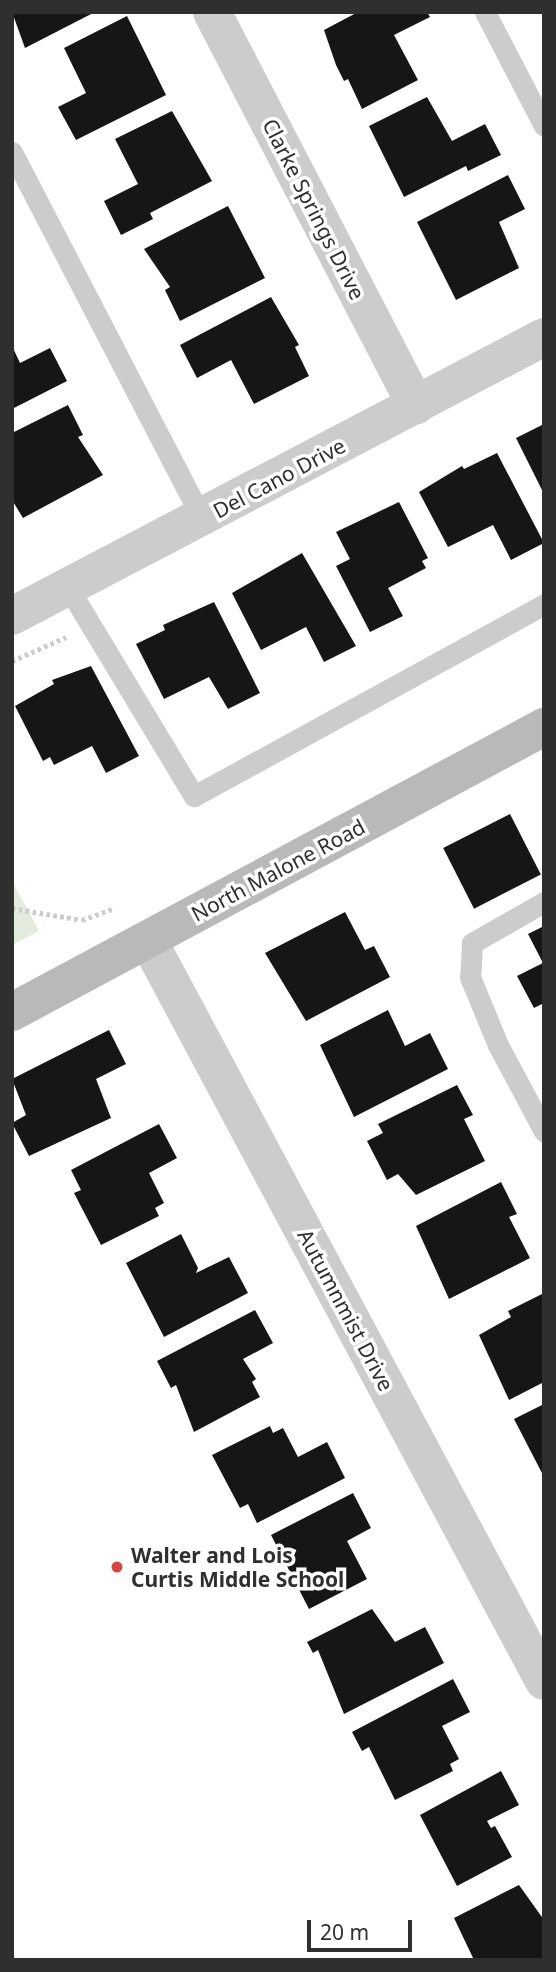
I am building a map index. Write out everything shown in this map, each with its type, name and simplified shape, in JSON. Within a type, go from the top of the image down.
[{"type":"street","name":"Clarke Springs Drive","points":[[212,12],[416,405]]},
{"type":"street","name":"Del Cano Drive","points":[[12,616],[69,589],[544,337]]},
{"type":"street","name":"North Malone Road","points":[[12,1012],[544,727]]},
{"type":"street","name":"Autumnmist Drive","points":[[148,940],[544,1681]]},
{"type":"lane","points":[[485,12],[544,126]]},
{"type":"lane","points":[[12,152],[202,519]]},
{"type":"lane","points":[[69,589],[194,796],[544,604]]},
{"type":"lane","points":[[544,902],[472,943],[470,977],[498,1045],[544,1131]]},
{"type":"path","points":[[12,661],[76,632]]},
{"type":"path","points":[[12,908],[82,920],[115,908]]},
{"type":"shaded area","points":[[12,881],[39,931],[12,945]]},
{"type":"building","points":[[12,12],[95,12],[25,48]]},
{"type":"building","points":[[358,12],[427,12],[430,17],[394,35],[418,80],[362,109],[348,79],[344,81],[336,65],[324,30]]},
{"type":"building","points":[[127,16],[166,95],[76,140],[58,107],[86,93],[64,48]]},
{"type":"building","points":[[427,97],[452,141],[485,124],[501,155],[468,171],[466,166],[404,197],[369,126]]},
{"type":"building","points":[[172,111],[212,181],[150,213],[153,219],[121,235],[104,201],[138,184],[115,139]]},
{"type":"building","points":[[508,175],[525,209],[499,222],[519,268],[456,300],[417,222]]},
{"type":"building","points":[[228,206],[265,278],[180,321],[165,290],[170,287],[144,249]]},
{"type":"building","points":[[271,297],[299,345],[295,347],[309,376],[254,404],[231,360],[197,378],[180,345]]},
{"type":"building","points":[[12,346],[20,363],[50,348],[67,381],[12,409]]},
{"type":"building","points":[[68,405],[83,435],[78,437],[103,475],[23,518],[12,500],[12,433]]},
{"type":"building","points":[[544,424],[544,494],[516,438]]},
{"type":"building","points":[[497,453],[544,543],[511,560],[493,525],[448,547],[419,492],[462,466],[464,469]]},
{"type":"building","points":[[399,502],[428,558],[422,561],[426,568],[388,588],[403,616],[370,632],[336,566],[350,559],[336,532]]},
{"type":"building","points":[[302,553],[356,646],[324,662],[306,627],[261,650],[232,593]]},
{"type":"building","points":[[214,602],[260,693],[228,709],[209,677],[164,699],[136,644],[165,630],[163,625]]},
{"type":"building","points":[[91,666],[139,756],[106,773],[92,746],[54,765],[50,757],[43,761],[15,706],[54,684],[52,680]]},
{"type":"building","points":[[510,814],[541,875],[474,909],[443,848]]},
{"type":"building","points":[[345,912],[365,950],[374,946],[390,977],[306,1021],[265,953]]},
{"type":"building","points":[[544,926],[544,1003],[534,1008],[517,976],[543,963],[528,934]]},
{"type":"building","points":[[388,1010],[405,1046],[430,1033],[448,1069],[354,1117],[320,1045]]},
{"type":"building","points":[[109,1030],[126,1064],[96,1079],[111,1118],[29,1156],[12,1123],[26,1115],[12,1079]]},
{"type":"building","points":[[457,1085],[473,1115],[464,1119],[485,1161],[416,1195],[398,1174],[387,1180],[367,1141],[383,1133],[378,1124]]},
{"type":"building","points":[[159,1124],[177,1158],[149,1173],[164,1203],[155,1208],[159,1216],[101,1245],[74,1193],[81,1190],[71,1170]]},
{"type":"building","points":[[501,1182],[517,1214],[509,1217],[530,1258],[449,1299],[416,1226]]},
{"type":"building","points":[[181,1234],[198,1268],[196,1273],[229,1257],[248,1293],[164,1337],[126,1263]]},
{"type":"building","points":[[544,1293],[544,1382],[509,1400],[479,1335],[511,1317],[508,1311]]},
{"type":"building","points":[[255,1310],[273,1343],[243,1359],[256,1379],[252,1382],[260,1397],[194,1432],[176,1385],[171,1388],[157,1361]]},
{"type":"building","points":[[544,1404],[544,1477],[514,1419]]},
{"type":"building","points":[[270,1426],[273,1433],[283,1428],[298,1457],[327,1442],[345,1478],[257,1523],[248,1504],[240,1508],[212,1455]]},
{"type":"building","points":[[353,1493],[371,1528],[347,1541],[367,1579],[309,1609],[271,1535]]},
{"type":"building","points":[[372,1609],[395,1642],[425,1627],[444,1663],[344,1714],[318,1650],[313,1653],[307,1642]]},
{"type":"building","points":[[453,1679],[470,1712],[442,1726],[459,1759],[450,1764],[453,1771],[395,1800],[369,1747],[362,1751],[352,1732]]},
{"type":"building","points":[[501,1771],[519,1805],[487,1821],[491,1828],[495,1826],[512,1857],[457,1886],[420,1815]]},
{"type":"building","points":[[519,1885],[544,1920],[544,1960],[474,1960],[454,1918]]},
{"type":"place","name":"Walter and Lois Curtis Middle School","points":[[117,1567]]}]
